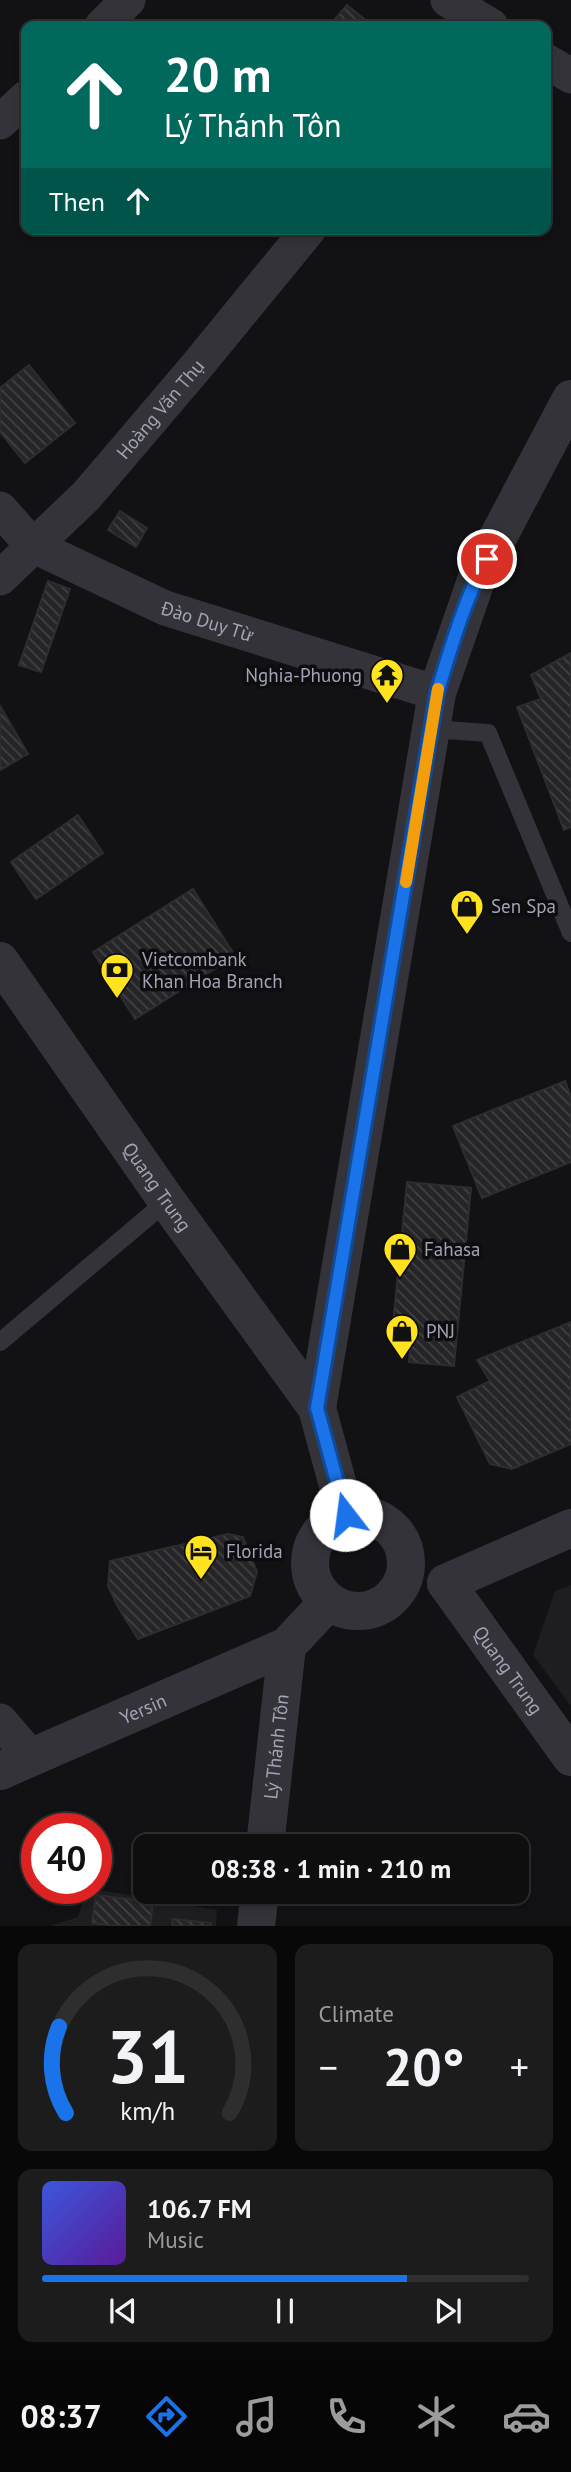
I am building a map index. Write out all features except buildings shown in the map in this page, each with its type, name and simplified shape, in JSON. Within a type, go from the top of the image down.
[{"type":"street","points":[[448,0],[485,18]]},
{"type":"street","points":[[551,64],[571,76]]},
{"type":"street","points":[[0,122],[21,103]]},
{"type":"street","name":"Hoàng Văn Thụ","points":[[0,578],[86,496],[196,368],[304,235]]},
{"type":"street","points":[[346,1515],[317,1408],[434,711],[478,575],[571,399]]},
{"type":"street","name":"Đào Duy Từ","points":[[0,509],[32,545],[165,608],[434,711]]},
{"type":"street","name":"Quang Trung","points":[[0,961],[167,1201],[317,1408]]},
{"type":"street","points":[[346,1515],[370,1516],[385,1523],[397,1534],[405,1552],[406,1571],[399,1589],[386,1603],[368,1610],[353,1611],[328,1602],[314,1581],[310,1560],[314,1544],[323,1530],[346,1515]]},
{"type":"street","points":[[406,1571],[446,1583],[502,1556],[571,1528]]},
{"type":"street","name":"Quang Trung","points":[[446,1583],[571,1757]]},
{"type":"street","points":[[287,1646],[328,1602]]},
{"type":"street","name":"Yersin","points":[[16,1764],[287,1646]]},
{"type":"street","name":"Lý Thánh Tôn","points":[[266,1834],[287,1646]]},
{"type":"street","points":[[0,1721],[16,1764]]},
{"type":"street","points":[[257,1926],[259,1904]]},
{"type":"lane","points":[[434,711],[488,733],[571,933]]},
{"type":"lane","points":[[0,1342],[167,1201]]},
{"type":"shaded area","points":[[571,1585],[571,1706],[533,1655],[555,1591]]},
{"type":"shaded area","points":[[112,1892],[133,1896],[133,1904],[182,1904],[217,1910],[216,1926],[50,1926],[78,1917],[82,1904],[112,1904]]},
{"type":"slow traffic","points":[[406,882],[438,689]]},
{"type":"place","name":"Nghia-Phuong","points":[[387,705]]},
{"type":"place","name":"Sen Spa","points":[[467,936]]},
{"type":"place","name":"Vietcombank Khan Hoa Branch","points":[[117,1000]]},
{"type":"place","name":"Fahasa","points":[[400,1279]]},
{"type":"place","name":"PNJ","points":[[402,1361]]},
{"type":"place","name":"Florida","points":[[201,1581]]},
{"type":"route","points":[[346,1515],[317,1408],[437,693],[463,613],[487,559]]}]
